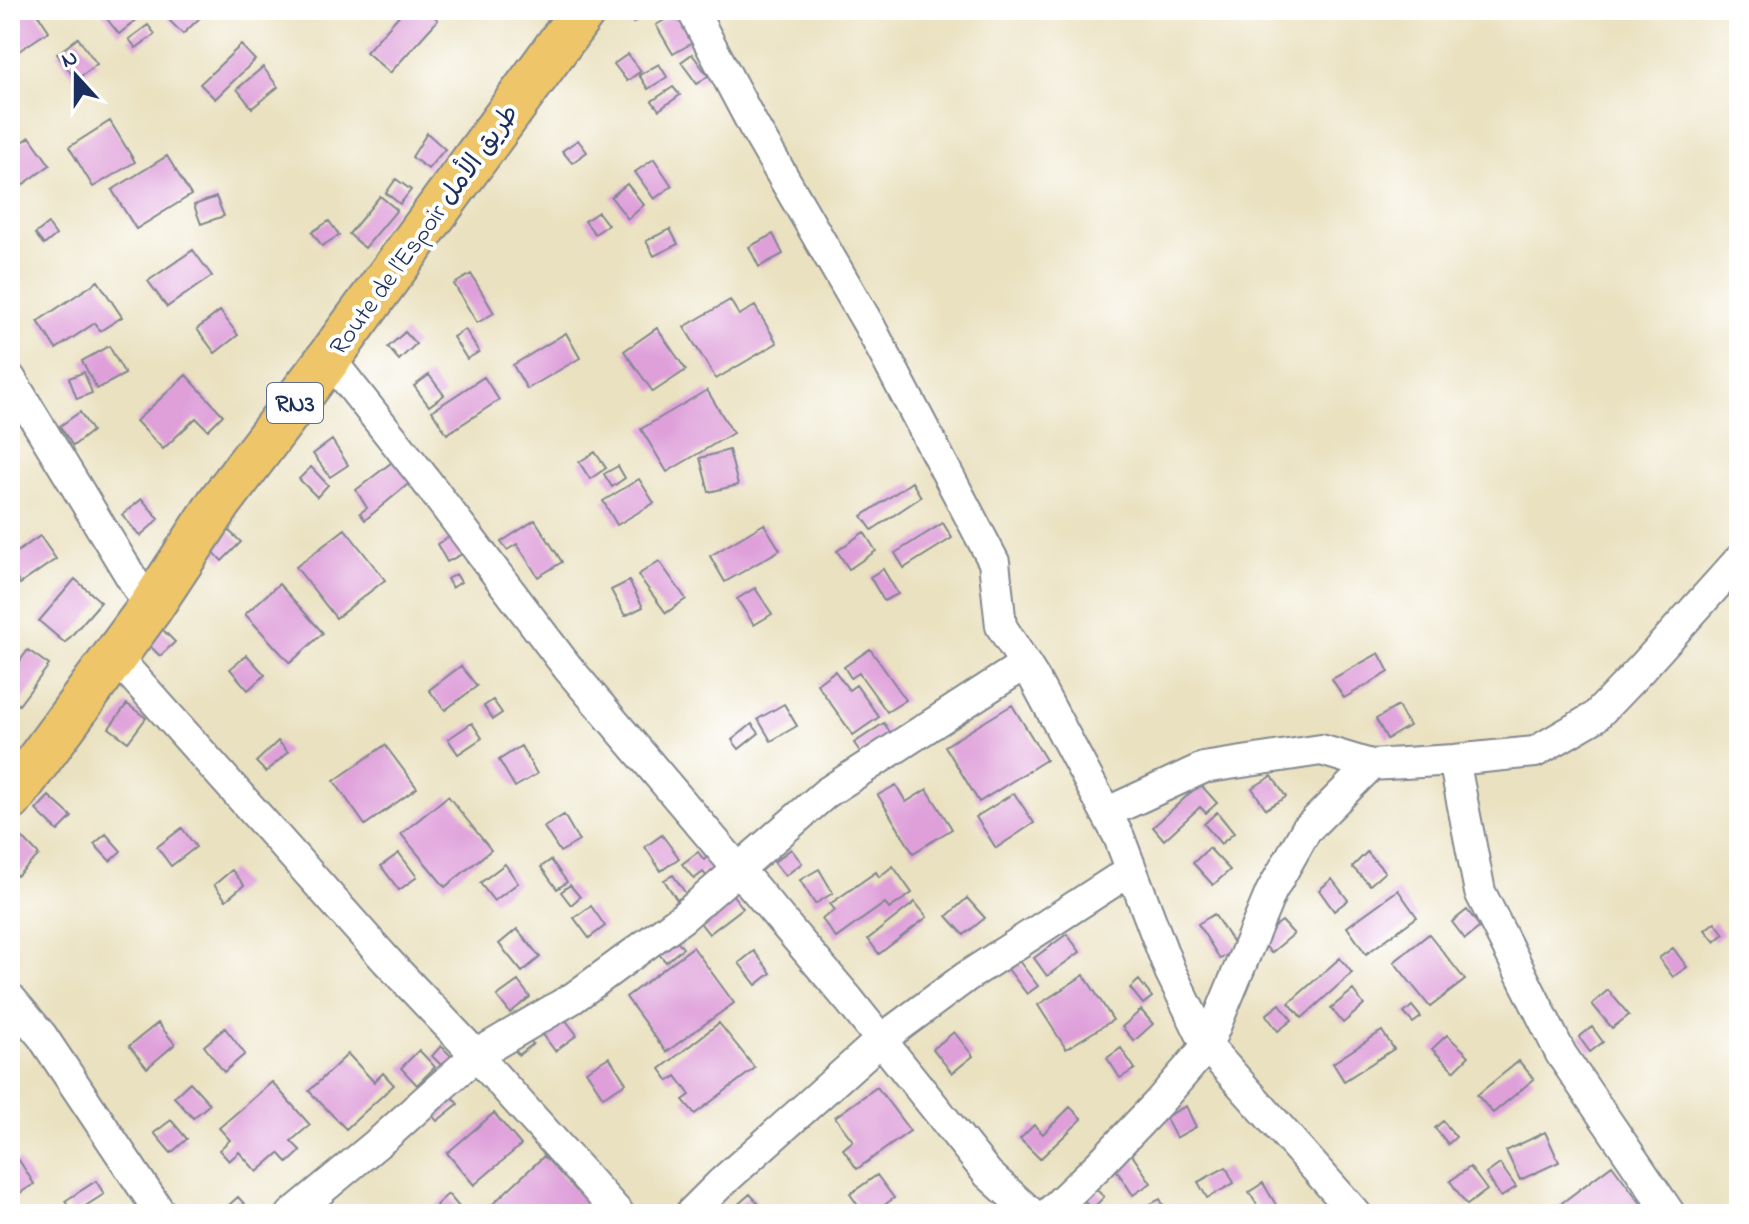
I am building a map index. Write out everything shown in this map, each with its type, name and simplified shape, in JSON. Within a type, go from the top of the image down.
[{"type":"highway","name":"Route de l’Espoir طريق الأمل","points":[[10,799],[150,608],[220,502],[584,10]]},
{"type":"street","points":[[692,10],[753,125],[869,325],[994,562],[1001,626],[1119,837],[1170,971],[1207,1046],[1356,1214]]},
{"type":"street","points":[[329,358],[568,668],[882,1039],[988,1174],[1032,1214]]},
{"type":"street","points":[[10,378],[150,608]]},
{"type":"street","points":[[1106,813],[1203,768],[1321,750],[1371,765],[1535,752],[1595,717],[1739,560]]},
{"type":"street","points":[[115,656],[387,961],[619,1214]]},
{"type":"street","points":[[292,1214],[385,1137],[476,1055],[573,998],[682,918],[826,793],[1025,664]]},
{"type":"street","points":[[1454,760],[1480,892],[1561,1054],[1670,1214]]},
{"type":"street","points":[[1048,1214],[1159,1102],[1207,1046],[1271,892],[1306,830],[1371,765]]},
{"type":"street","points":[[690,1214],[882,1039],[966,977],[1131,870]]},
{"type":"street","points":[[10,998],[42,1036],[161,1214]]},
{"type":"building","points":[[10,10],[35,10],[49,31],[10,57]]},
{"type":"building","points":[[100,10],[134,10],[140,17],[119,34]]},
{"type":"building","points":[[159,10],[208,10],[183,34]]},
{"type":"building","points":[[404,10],[426,10],[438,20],[390,73],[366,52]]},
{"type":"building","points":[[626,10],[649,10],[650,12],[633,23]]},
{"type":"building","points":[[677,13],[694,42],[673,54],[656,25]]},
{"type":"building","points":[[148,25],[155,34],[136,48],[129,39]]},
{"type":"building","points":[[78,38],[97,64],[76,80],[57,54]]},
{"type":"building","points":[[241,45],[255,60],[215,99],[200,84]]},
{"type":"building","points":[[628,54],[641,71],[627,81],[614,64]]},
{"type":"building","points":[[692,54],[708,76],[697,84],[681,62]]},
{"type":"building","points":[[659,64],[667,77],[648,89],[639,75]]},
{"type":"building","points":[[263,67],[278,87],[252,108],[237,89]]},
{"type":"building","points":[[673,87],[680,95],[659,110],[652,101]]},
{"type":"building","points":[[110,121],[135,162],[93,187],[69,147]]},
{"type":"building","points":[[427,133],[445,149],[428,169],[412,157]]},
{"type":"building","points":[[30,137],[50,165],[10,194],[10,151]]},
{"type":"building","points":[[578,140],[587,152],[572,163],[562,151]]},
{"type":"building","points":[[167,156],[191,195],[136,229],[112,190]]},
{"type":"building","points":[[654,159],[672,186],[654,199],[635,172]]},
{"type":"building","points":[[396,179],[411,190],[400,204],[386,193]]},
{"type":"building","points":[[627,184],[644,205],[628,219],[611,197]]},
{"type":"building","points":[[380,196],[397,210],[365,248],[349,234]]},
{"type":"building","points":[[216,197],[224,216],[201,224],[194,205]]},
{"type":"building","points":[[598,212],[608,225],[595,234],[585,221]]},
{"type":"building","points":[[329,221],[339,235],[322,246],[312,232]]},
{"type":"building","points":[[48,224],[56,235],[44,245],[35,234]]},
{"type":"building","points":[[670,229],[678,244],[654,256],[646,241]]},
{"type":"building","points":[[773,234],[783,254],[759,267],[749,247]]},
{"type":"building","points":[[193,250],[212,276],[167,307],[148,281]]},
{"type":"building","points":[[471,274],[494,313],[477,323],[454,284]]},
{"type":"building","points":[[98,281],[122,317],[100,331],[95,323],[56,349],[38,321]]},
{"type":"building","points":[[730,300],[739,315],[755,306],[777,343],[716,379],[684,327]]},
{"type":"building","points":[[220,311],[238,335],[215,353],[197,329]]},
{"type":"building","points":[[657,328],[686,370],[653,392],[624,351]]},
{"type":"building","points":[[465,329],[479,352],[467,359],[453,337]]},
{"type":"building","points":[[405,332],[416,344],[399,360],[388,347]]},
{"type":"building","points":[[566,333],[580,358],[527,389],[513,365]]},
{"type":"building","points":[[109,346],[125,374],[97,389],[82,361]]},
{"type":"building","points":[[84,372],[92,393],[77,399],[69,378]]},
{"type":"building","points":[[186,375],[223,415],[208,430],[196,418],[163,449],[136,421]]},
{"type":"building","points":[[429,375],[444,395],[429,406],[414,386]]},
{"type":"building","points":[[484,377],[499,400],[447,434],[432,411]]},
{"type":"building","points":[[707,390],[733,433],[667,472],[641,429]]},
{"type":"building","points":[[80,412],[92,431],[73,446],[60,426]]},
{"type":"building","points":[[332,440],[348,465],[330,477],[313,454]]},
{"type":"building","points":[[729,450],[738,485],[709,492],[700,458]]},
{"type":"building","points":[[595,452],[606,468],[590,479],[579,462]]},
{"type":"building","points":[[396,459],[413,480],[365,520],[360,513],[367,508],[356,490]]},
{"type":"building","points":[[618,466],[625,478],[612,487],[604,474]]},
{"type":"building","points":[[311,467],[328,485],[317,497],[299,479]]},
{"type":"building","points":[[639,479],[654,503],[617,525],[603,501]]},
{"type":"building","points":[[912,482],[921,497],[872,530],[862,516]]},
{"type":"building","points":[[142,499],[159,519],[140,536],[122,515]]},
{"type":"building","points":[[535,520],[562,562],[538,577],[517,544],[507,550],[501,542]]},
{"type":"building","points":[[943,523],[952,538],[904,568],[895,553]]},
{"type":"building","points":[[764,524],[780,550],[725,582],[710,556]]},
{"type":"building","points":[[227,529],[241,542],[222,561],[209,547]]},
{"type":"building","points":[[345,529],[385,580],[336,618],[296,567]]},
{"type":"building","points":[[864,532],[876,551],[849,569],[837,551]]},
{"type":"building","points":[[454,534],[464,553],[447,562],[437,544]]},
{"type":"building","points":[[40,536],[56,559],[20,584],[10,569],[10,557]]},
{"type":"building","points":[[659,561],[686,599],[666,613],[638,575]]},
{"type":"building","points":[[883,569],[898,594],[884,601],[870,577]]},
{"type":"building","points":[[456,574],[461,582],[452,588],[447,579]]},
{"type":"building","points":[[75,579],[101,602],[65,643],[39,621]]},
{"type":"building","points":[[629,581],[643,607],[625,616],[611,590]]},
{"type":"building","points":[[279,584],[323,633],[290,663],[245,614]]},
{"type":"building","points":[[755,588],[772,614],[754,625],[737,599]]},
{"type":"building","points":[[161,628],[175,642],[160,656],[146,642]]},
{"type":"building","points":[[870,649],[906,700],[887,712],[859,673],[851,678],[844,667]]},
{"type":"building","points":[[28,650],[49,665],[19,705],[10,698],[10,674]]},
{"type":"building","points":[[1379,653],[1389,672],[1344,698],[1332,679]]},
{"type":"building","points":[[247,655],[265,675],[248,690],[230,669]]},
{"type":"building","points":[[461,666],[477,686],[445,710],[429,690]]},
{"type":"building","points":[[835,671],[849,690],[856,685],[879,717],[853,735],[817,684]]},
{"type":"building","points":[[493,700],[502,713],[493,719],[484,706]]},
{"type":"building","points":[[127,704],[146,718],[128,742],[109,728]]},
{"type":"building","points":[[784,704],[797,726],[771,741],[758,719]]},
{"type":"building","points":[[1012,705],[1046,760],[979,802],[945,746]]},
{"type":"building","points":[[1398,706],[1409,726],[1387,739],[1376,719]]},
{"type":"building","points":[[472,723],[482,738],[458,754],[448,739]]},
{"type":"building","points":[[884,723],[891,734],[861,753],[854,743]]},
{"type":"building","points":[[752,724],[759,733],[739,749],[732,740]]},
{"type":"building","points":[[278,741],[288,752],[266,772],[256,762]]},
{"type":"building","points":[[385,745],[417,788],[365,825],[334,781]]},
{"type":"building","points":[[521,746],[537,774],[515,787],[499,760]]},
{"type":"building","points":[[1272,776],[1286,797],[1266,809],[1252,788]]},
{"type":"building","points":[[1200,784],[1217,803],[1206,813],[1200,807],[1164,840],[1153,827]]},
{"type":"building","points":[[896,785],[906,802],[927,789],[952,829],[913,853],[878,795]]},
{"type":"building","points":[[1014,793],[1034,823],[996,848],[976,817]]},
{"type":"building","points":[[49,796],[72,817],[58,831],[36,810]]},
{"type":"building","points":[[448,796],[491,850],[445,887],[401,834]]},
{"type":"building","points":[[1217,812],[1234,833],[1221,844],[1204,824]]},
{"type":"building","points":[[564,815],[579,841],[560,852],[544,827]]},
{"type":"building","points":[[182,828],[196,847],[171,866],[157,847]]},
{"type":"building","points":[[18,833],[39,855],[17,876],[10,868],[10,841]]},
{"type":"building","points":[[106,834],[121,851],[110,861],[94,844]]},
{"type":"building","points":[[662,835],[679,858],[661,871],[645,847]]},
{"type":"building","points":[[1209,848],[1230,870],[1213,885],[1193,863]]},
{"type":"building","points":[[791,849],[802,863],[785,876],[774,862]]},
{"type":"building","points":[[698,852],[704,860],[712,852],[725,867],[710,880],[703,872],[694,879],[682,864]]},
{"type":"building","points":[[1367,852],[1385,872],[1370,885],[1352,867]]},
{"type":"building","points":[[399,853],[417,877],[399,890],[381,866]]},
{"type":"building","points":[[551,860],[567,882],[557,889],[541,867]]},
{"type":"building","points":[[505,864],[518,883],[494,901],[480,883]]},
{"type":"building","points":[[893,866],[912,893],[889,909],[885,903],[836,938],[822,919],[835,910],[830,904],[876,872],[879,877]]},
{"type":"building","points":[[819,869],[833,893],[815,904],[800,880]]},
{"type":"building","points":[[232,870],[244,885],[226,900],[214,885]]},
{"type":"building","points":[[673,875],[686,894],[677,900],[664,880]]},
{"type":"building","points":[[1332,879],[1348,900],[1334,911],[1319,890]]},
{"type":"building","points":[[570,885],[580,897],[571,905],[561,892]]},
{"type":"building","points":[[1398,890],[1417,917],[1366,954],[1347,927]]},
{"type":"building","points":[[732,894],[743,908],[709,934],[698,920]]},
{"type":"building","points":[[967,898],[985,918],[964,935],[947,916]]},
{"type":"building","points":[[915,902],[927,917],[879,954],[868,939]]},
{"type":"building","points":[[591,906],[605,926],[589,938],[574,918]]},
{"type":"building","points":[[1467,910],[1480,927],[1465,939],[1452,922]]},
{"type":"building","points":[[1214,914],[1237,949],[1220,959],[1198,924]]},
{"type":"building","points":[[1282,921],[1294,934],[1271,953],[1259,938]]},
{"type":"building","points":[[1715,922],[1724,934],[1715,942],[1705,930]]},
{"type":"building","points":[[517,929],[540,957],[522,972],[499,944]]},
{"type":"building","points":[[1067,934],[1080,952],[1047,976],[1034,958]]},
{"type":"building","points":[[1429,934],[1465,980],[1430,1007],[1394,962]]},
{"type":"building","points":[[675,938],[683,948],[666,962],[657,952]]},
{"type":"building","points":[[693,947],[734,1003],[666,1052],[626,997]]},
{"type":"building","points":[[1673,948],[1687,967],[1673,977],[1659,958]]},
{"type":"building","points":[[754,951],[771,973],[756,985],[739,963]]},
{"type":"building","points":[[1340,958],[1352,973],[1302,1018],[1289,1003]]},
{"type":"building","points":[[1019,961],[1038,986],[1027,994],[1008,969]]},
{"type":"building","points":[[1084,975],[1113,1020],[1066,1049],[1038,1005]]},
{"type":"building","points":[[1139,980],[1152,997],[1143,1004],[1130,988]]},
{"type":"building","points":[[518,981],[530,997],[510,1013],[497,996]]},
{"type":"building","points":[[1353,990],[1364,1005],[1343,1023],[1331,1008]]},
{"type":"building","points":[[1608,990],[1629,1015],[1612,1028],[1592,1004]]},
{"type":"building","points":[[1280,1004],[1292,1020],[1278,1031],[1266,1015]]},
{"type":"building","points":[[1412,1006],[1421,1017],[1413,1023],[1404,1013]]},
{"type":"building","points":[[558,1010],[577,1035],[555,1051],[537,1026]]},
{"type":"building","points":[[1141,1010],[1153,1024],[1134,1041],[1122,1027]]},
{"type":"building","points":[[158,1023],[175,1044],[147,1068],[129,1046]]},
{"type":"building","points":[[719,1023],[755,1068],[695,1114],[683,1100],[690,1095],[676,1076],[669,1081],[660,1069]]},
{"type":"building","points":[[1592,1027],[1603,1042],[1590,1052],[1579,1037]]},
{"type":"building","points":[[225,1028],[245,1054],[224,1072],[204,1046]]},
{"type":"building","points":[[523,1030],[533,1044],[519,1055],[508,1042]]},
{"type":"building","points":[[1382,1031],[1394,1049],[1344,1081],[1333,1063]]},
{"type":"building","points":[[954,1032],[973,1056],[952,1073],[933,1049]]},
{"type":"building","points":[[1447,1035],[1469,1056],[1454,1071],[1432,1049]]},
{"type":"building","points":[[441,1046],[458,1063],[449,1073],[432,1056]]},
{"type":"building","points":[[1121,1048],[1135,1069],[1120,1078],[1107,1058]]},
{"type":"building","points":[[419,1050],[435,1067],[417,1085],[401,1068]]},
{"type":"building","points":[[348,1054],[374,1082],[383,1073],[394,1085],[346,1129],[309,1091]]},
{"type":"building","points":[[609,1057],[626,1083],[603,1097],[586,1071]]},
{"type":"building","points":[[1519,1061],[1534,1079],[1493,1113],[1477,1095]]},
{"type":"building","points":[[190,1082],[210,1104],[193,1118],[174,1097]]},
{"type":"building","points":[[272,1082],[310,1125],[291,1141],[301,1151],[288,1163],[279,1153],[257,1172],[239,1152],[229,1161],[219,1150],[230,1140],[219,1128]]},
{"type":"building","points":[[877,1087],[910,1131],[857,1169],[843,1149],[853,1141],[835,1117]]},
{"type":"building","points":[[447,1090],[458,1104],[437,1121],[425,1106]]},
{"type":"building","points":[[1186,1106],[1196,1127],[1176,1138],[1165,1117]]},
{"type":"building","points":[[1070,1107],[1082,1119],[1040,1159],[1020,1139],[1034,1125],[1043,1134]]},
{"type":"building","points":[[494,1113],[521,1145],[474,1185],[447,1153]]},
{"type":"building","points":[[171,1120],[187,1139],[171,1153],[154,1133]]},
{"type":"building","points":[[1443,1121],[1456,1137],[1448,1144],[1435,1128]]},
{"type":"building","points":[[1545,1132],[1559,1162],[1520,1180],[1506,1151]]},
{"type":"building","points":[[1130,1152],[1151,1183],[1133,1195],[1112,1163]]},
{"type":"building","points":[[544,1156],[593,1208],[586,1214],[482,1214]]},
{"type":"building","points":[[19,1160],[34,1184],[15,1196],[10,1188],[10,1166]]},
{"type":"building","points":[[1500,1164],[1516,1187],[1501,1197],[1486,1174]]},
{"type":"building","points":[[1612,1165],[1645,1209],[1638,1214],[1566,1214],[1559,1205]]},
{"type":"building","points":[[1226,1167],[1234,1183],[1207,1198],[1198,1182]]},
{"type":"building","points":[[1470,1167],[1487,1190],[1467,1205],[1450,1181]]},
{"type":"building","points":[[877,1175],[894,1198],[872,1214],[864,1214],[850,1194]]},
{"type":"building","points":[[1084,1177],[1104,1197],[1092,1209],[1072,1190]]},
{"type":"building","points":[[96,1181],[104,1194],[73,1214],[65,1201]]},
{"type":"building","points":[[1263,1183],[1276,1205],[1262,1213],[1249,1192]]},
{"type":"building","points":[[448,1194],[465,1214],[443,1214],[436,1205]]},
{"type":"building","points":[[750,1194],[768,1214],[727,1214]]},
{"type":"building","points":[[238,1197],[250,1210],[246,1214],[221,1212]]},
{"type":"building","points":[[1160,1199],[1168,1214],[1131,1214]]}]
